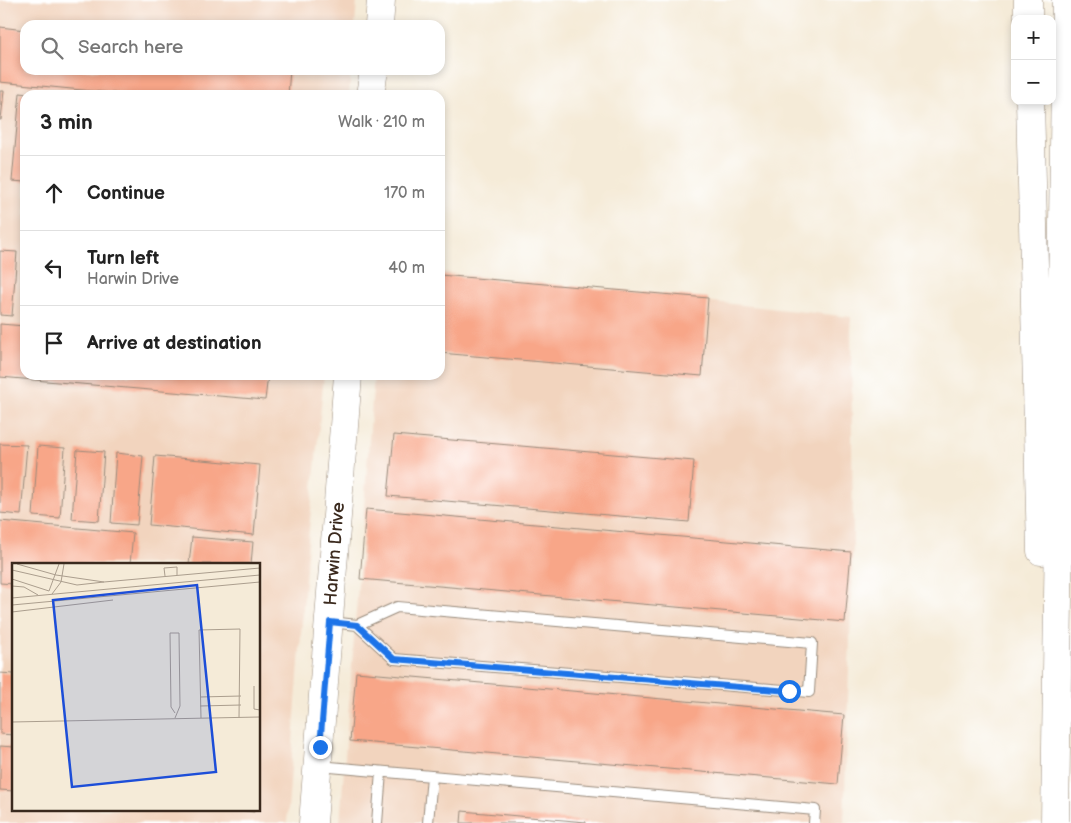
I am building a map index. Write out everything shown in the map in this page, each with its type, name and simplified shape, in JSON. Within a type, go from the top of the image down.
[{"type":"main road","points":[[379,20],[381,0]]},
{"type":"main road","points":[[1028,0],[1028,15]]},
{"type":"main road","points":[[1055,823],[1066,0]]},
{"type":"main road","points":[[371,90],[373,75]]},
{"type":"main road","points":[[1030,105],[1041,548],[1058,612]]},
{"type":"main road","name":"Harwin Drive","points":[[313,823],[348,380]]},
{"type":"lane","points":[[330,622],[357,625],[397,607],[812,643],[809,692],[394,659],[357,625]]},
{"type":"lane","points":[[318,766],[815,810],[814,823]]},
{"type":"lane","points":[[377,823],[381,772]]},
{"type":"lane","points":[[428,823],[432,776]]},
{"type":"shaded area","points":[[0,0],[357,0],[355,20],[20,20],[20,75],[351,75],[349,90],[20,90],[20,380],[324,380],[308,541],[287,823],[0,823]]},
{"type":"shaded area","points":[[445,273],[851,317],[853,546],[844,823],[340,823],[374,380],[445,380]]},
{"type":"building","points":[[0,27],[20,29],[20,75],[290,75],[288,90],[82,90],[0,82]]},
{"type":"building","points":[[0,91],[4,91],[1,120],[0,120]]},
{"type":"building","points":[[20,93],[20,182],[12,181]]},
{"type":"building","points":[[0,251],[17,252],[12,316],[0,315]]},
{"type":"building","points":[[445,275],[708,298],[702,376],[445,353]]},
{"type":"building","points":[[0,324],[20,326],[20,379],[0,377]]},
{"type":"building","points":[[35,380],[267,380],[265,400]]},
{"type":"building","points":[[394,435],[694,461],[689,522],[388,496]]},
{"type":"building","points":[[0,444],[27,445],[21,515],[0,513]]},
{"type":"building","points":[[38,446],[65,448],[60,518],[33,516]]},
{"type":"building","points":[[77,450],[104,452],[99,521],[72,519]]},
{"type":"building","points":[[116,453],[143,456],[137,525],[111,523]]},
{"type":"building","points":[[155,456],[260,465],[254,535],[149,525]]},
{"type":"building","points":[[366,509],[851,552],[845,622],[360,579]]},
{"type":"building","points":[[0,521],[133,533],[130,563],[12,563],[12,584],[0,583]]},
{"type":"building","points":[[192,537],[253,542],[251,563],[189,563]]},
{"type":"building","points":[[356,672],[844,715],[838,784],[350,741]]},
{"type":"building","points":[[0,673],[12,674],[12,735],[0,734]]},
{"type":"building","points":[[0,746],[12,747],[12,791],[0,790]]},
{"type":"building","points":[[462,811],[586,822],[586,823],[461,823]]},
{"type":"route","points":[[320,747],[330,622],[357,625],[394,659],[789,691]]}]
